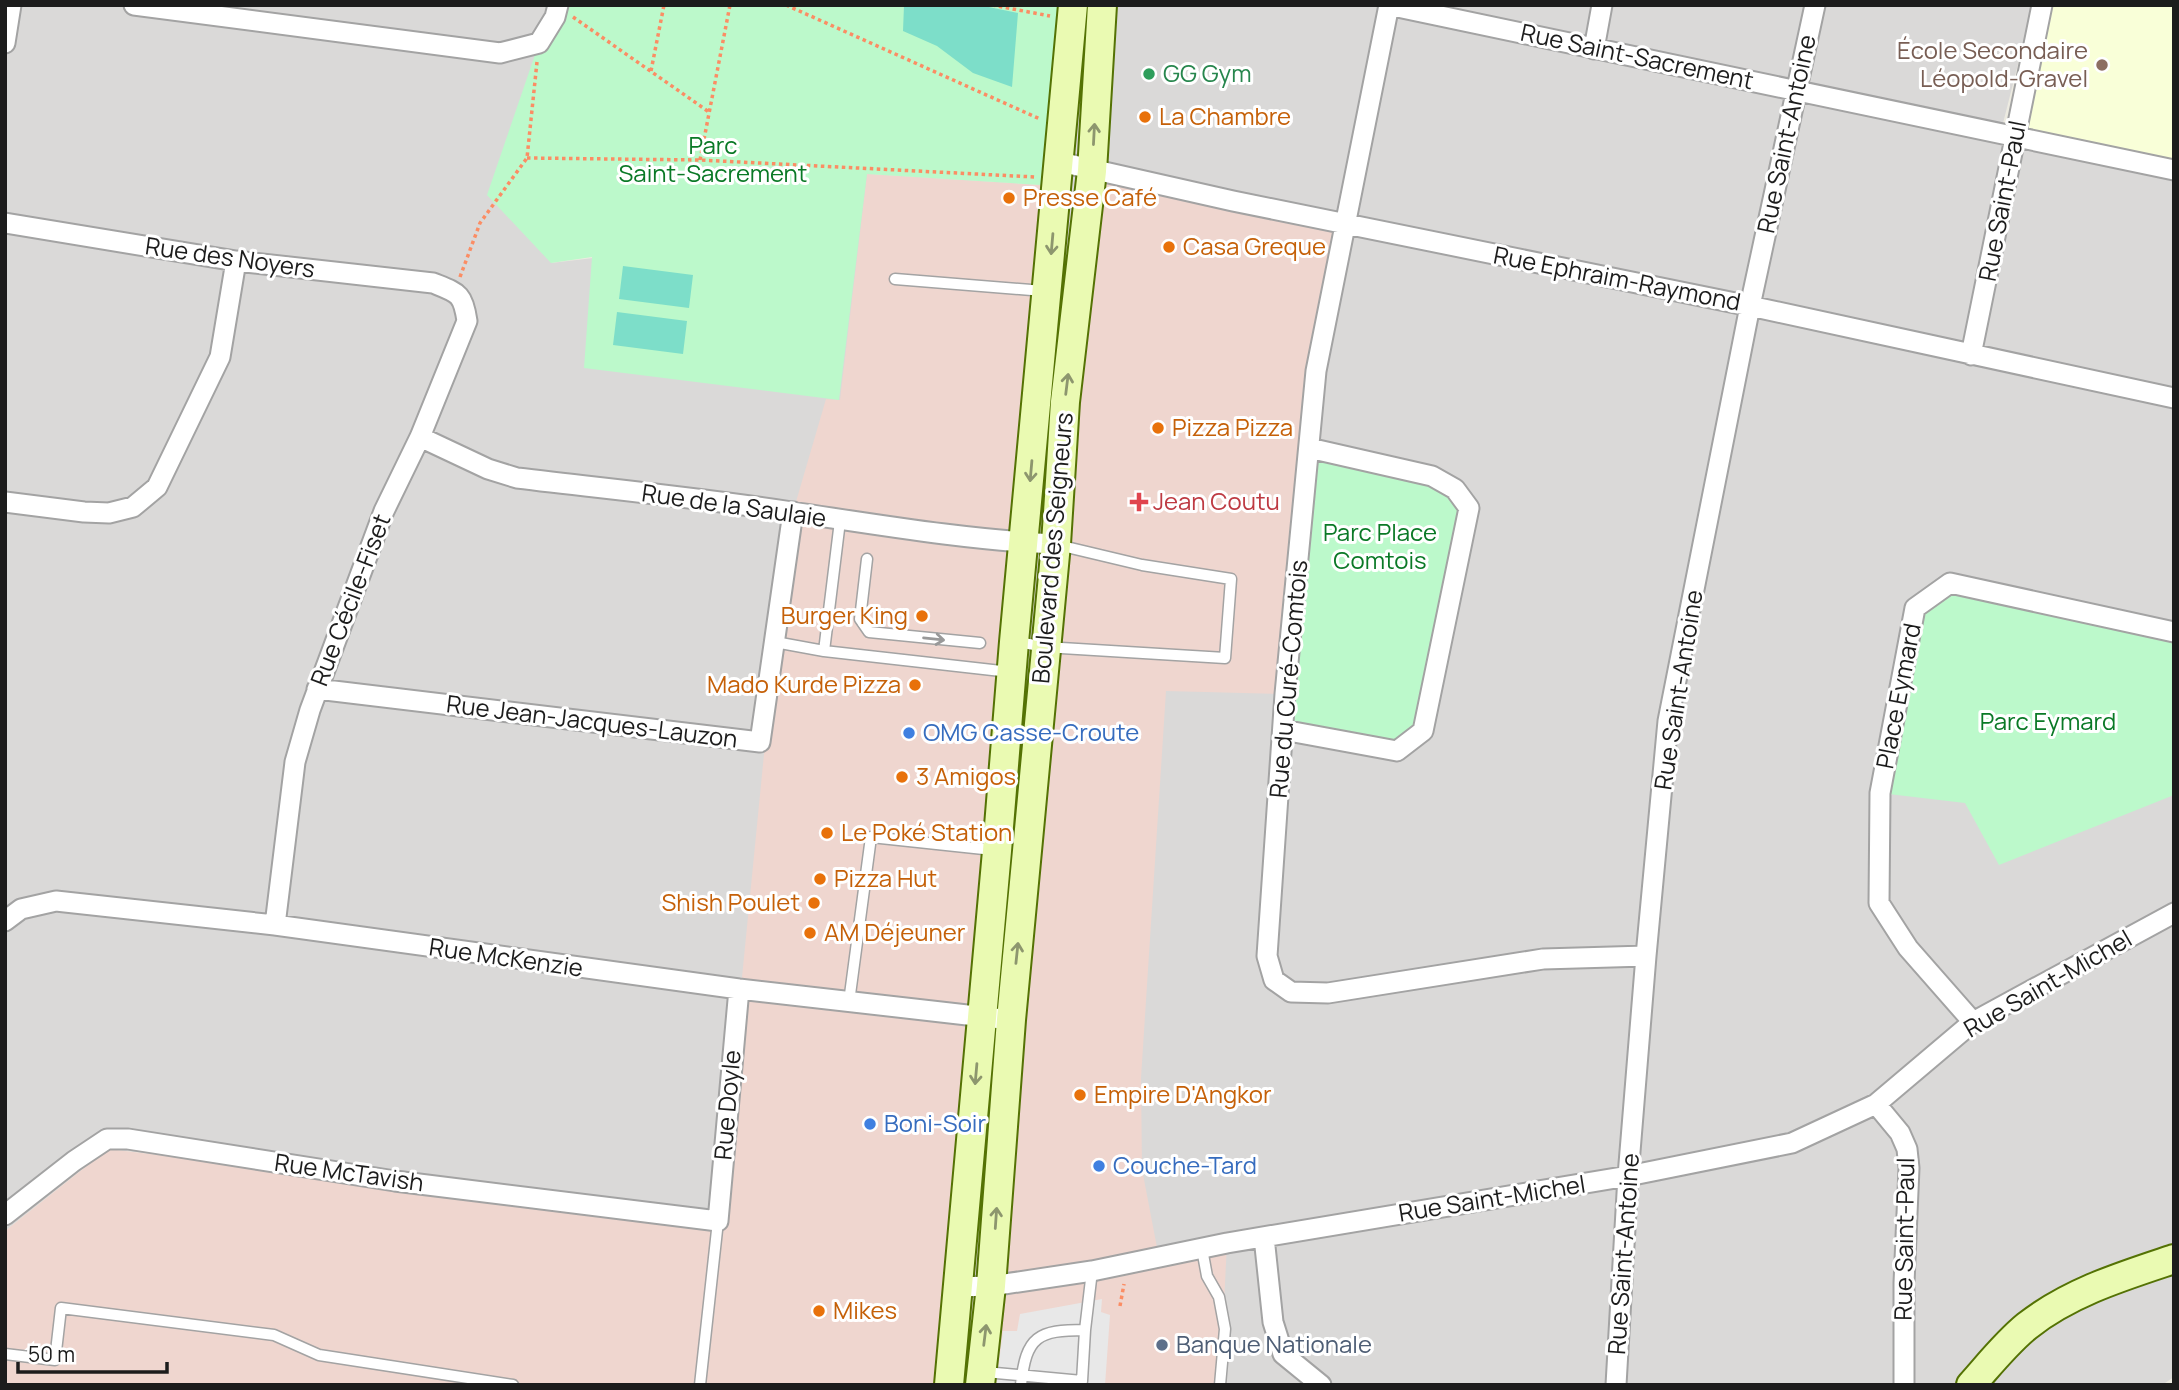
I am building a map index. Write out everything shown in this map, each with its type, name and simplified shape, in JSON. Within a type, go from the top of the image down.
[{"type":"main road","name":"Boulevard des Seigneurs","points":[[980,1378],[991,1286],[1011,1020],[1056,544],[1065,402],[1092,171],[1102,5]]},
{"type":"main road","name":"Boulevard des Seigneurs","points":[[949,1385],[1014,642],[1048,292],[1050,169],[1064,11]]},
{"type":"main road","points":[[1971,1385],[2018,1334],[2054,1308],[2097,1286],[2174,1259]]},
{"type":"street","points":[[5,43],[10,5]]},
{"type":"street","points":[[134,5],[500,53],[539,43],[555,17],[558,6]]},
{"type":"street","name":"Rue Saint-Sacrement","points":[[1389,5],[2174,170]]},
{"type":"street","name":"Rue du Curé-Comtois","points":[[1389,5],[1316,371],[1285,694],[1267,956],[1274,980],[1291,992],[1328,993],[1543,960],[1646,956]]},
{"type":"street","points":[[1594,48],[1602,5]]},
{"type":"street","name":"Rue Saint-Antoine","points":[[1616,1385],[1628,1176],[1668,721],[1750,306],[1815,5]]},
{"type":"street","name":"Rue Saint-Paul","points":[[1971,355],[2042,5]]},
{"type":"street","name":"Rue Ephraim-Raymond","points":[[1050,169],[1092,171],[1750,306],[2174,398]]},
{"type":"street","name":"Rue des Noyers","points":[[5,223],[236,261],[433,283],[455,292]]},
{"type":"street","points":[[5,502],[109,513],[133,507],[157,487],[220,357],[236,261]]},
{"type":"street","name":"Rue Cécile-Fiset","points":[[275,925],[295,762],[317,689],[384,511],[420,437],[467,321],[465,302],[455,292]]},
{"type":"street","name":"Rue de la Saulaie","points":[[420,437],[517,478],[1024,543],[1056,544]]},
{"type":"street","points":[[1283,730],[1397,751],[1423,731],[1469,508],[1455,489],[1432,476],[1309,448]]},
{"type":"street","name":"Rue Jean-Jacques-Lauzon","points":[[317,689],[760,742],[793,512]]},
{"type":"street","name":"Place Eymard","points":[[1973,1022],[1908,948],[1879,903],[1880,793],[1915,608],[1950,583],[2174,632]]},
{"type":"street","name":"Rue McKenzie","points":[[5,921],[21,909],[56,901],[275,925],[739,989],[1011,1020]]},
{"type":"street","name":"Rue Saint-Michel","points":[[957,1287],[991,1286],[1092,1271],[1264,1237],[1628,1176],[1792,1143],[1876,1104],[1973,1022],[2174,913]]},
{"type":"street","name":"Rue Doyle","points":[[718,1221],[739,989]]},
{"type":"street","name":"Rue Saint-Paul","points":[[1876,1104],[1900,1133],[1907,1149],[1909,1168],[1904,1283],[1904,1385]]},
{"type":"street","name":"Rue McTavish","points":[[5,1215],[107,1139],[128,1139],[395,1181],[718,1221]]},
{"type":"street","points":[[1264,1237],[1273,1322],[1283,1354],[1321,1385]]},
{"type":"lane","points":[[895,279],[1048,292]]},
{"type":"lane","points":[[824,651],[840,520]]},
{"type":"lane","points":[[1014,642],[1045,647],[1225,658],[1231,579],[1142,565],[1056,544]]},
{"type":"lane","points":[[867,559],[860,619],[869,632],[980,643]]},
{"type":"lane","points":[[775,642],[824,651],[1012,672]]},
{"type":"lane","points":[[849,1002],[871,837],[997,851]]},
{"type":"lane","points":[[701,1385],[718,1221]]},
{"type":"lane","points":[[1202,1249],[1207,1276],[1219,1297],[1225,1329],[1220,1385]]},
{"type":"lane","points":[[980,1378],[1081,1383],[1092,1271]]},
{"type":"lane","points":[[5,1354],[55,1360],[61,1308],[274,1335],[319,1355],[513,1385]]},
{"type":"lane","points":[[1021,1380],[1033,1341],[1043,1334],[1060,1330],[1085,1330]]},
{"type":"path","points":[[651,71],[664,5]]},
{"type":"path","points":[[700,160],[730,5]]},
{"type":"path","points":[[786,5],[1045,122]]},
{"type":"path","points":[[992,5],[1064,11]]},
{"type":"path","points":[[558,6],[709,112]]},
{"type":"path","points":[[455,292],[480,223],[527,158],[539,43]]},
{"type":"path","points":[[527,158],[1050,169]]},
{"type":"shaded area","points":[[5,5],[558,5],[551,263],[593,258],[867,174],[1057,186],[1075,5],[2033,5],[2000,135],[2174,171],[2174,1377],[2162,1385],[938,1385],[576,1203],[108,1149],[5,1231]]},
{"type":"shaded area","points":[[904,5],[979,5],[1018,13],[1012,87],[973,73],[937,46],[903,31]]},
{"type":"shaded area","name":"École Secondaire Léopold-Gravel","points":[[2042,5],[2174,5],[2174,170],[2016,137]]},
{"type":"shaded area","points":[[1092,171],[1347,224],[1316,371],[1280,694],[1166,691],[1141,1078],[1142,1169],[1159,1258],[1227,1243],[1220,1385],[982,1385]]},
{"type":"shaded area","points":[[867,174],[1057,186],[949,1385],[5,1385],[5,1231],[108,1149],[718,1221],[765,744],[793,512],[826,399],[840,400]]},
{"type":"shaded area","points":[[623,266],[693,275],[689,308],[619,299]]},
{"type":"shaded area","points":[[617,312],[687,321],[683,354],[613,345]]},
{"type":"shaded area","points":[[1102,1299],[1101,1312],[1110,1315],[1105,1385],[996,1385],[1003,1331],[1017,1331],[1020,1314]]},
{"type":"green space","name":"Parc Saint-Sacrement","points":[[558,5],[1075,5],[1057,186],[867,174],[839,400],[584,368],[592,257],[551,263],[487,195],[539,43]]},
{"type":"green space","name":"Parc Place Comtois","points":[[1309,448],[1432,476],[1469,508],[1423,731],[1397,751],[1283,730]]},
{"type":"green space","name":"Parc Eymard","points":[[1950,583],[2174,632],[2174,795],[1999,865],[1965,803],[1880,793],[1915,608]]},
{"type":"place","name":"École Secondaire Léopold-Gravel","points":[[2102,65]]},
{"type":"place","name":"GG Gym","points":[[1149,74]]},
{"type":"place","name":"La Chambre","points":[[1145,117]]},
{"type":"place","name":"Presse Café","points":[[1009,198]]},
{"type":"place","name":"Casa Greque","points":[[1169,247]]},
{"type":"place","name":"Pizza Pizza","points":[[1158,428]]},
{"type":"place","name":"Jean Coutu","points":[[1139,502]]},
{"type":"place","name":"Burger King","points":[[922,616]]},
{"type":"place","name":"Mado Kurde Pizza","points":[[915,685]]},
{"type":"place","name":"OMG Casse-Croute","points":[[909,733]]},
{"type":"place","name":"3 Amigos","points":[[902,777]]},
{"type":"place","name":"Le Poké Station","points":[[827,833]]},
{"type":"place","name":"Pizza Hut","points":[[820,879]]},
{"type":"place","name":"Shish Poulet","points":[[814,903]]},
{"type":"place","name":"AM Déjeuner","points":[[810,933]]},
{"type":"place","name":"Empire D'Angkor","points":[[1080,1095]]},
{"type":"place","name":"Boni-Soir","points":[[870,1124]]},
{"type":"place","name":"Couche-Tard","points":[[1099,1166]]},
{"type":"place","name":"Mikes","points":[[819,1311]]},
{"type":"place","name":"Banque Nationale","points":[[1162,1345]]}]
